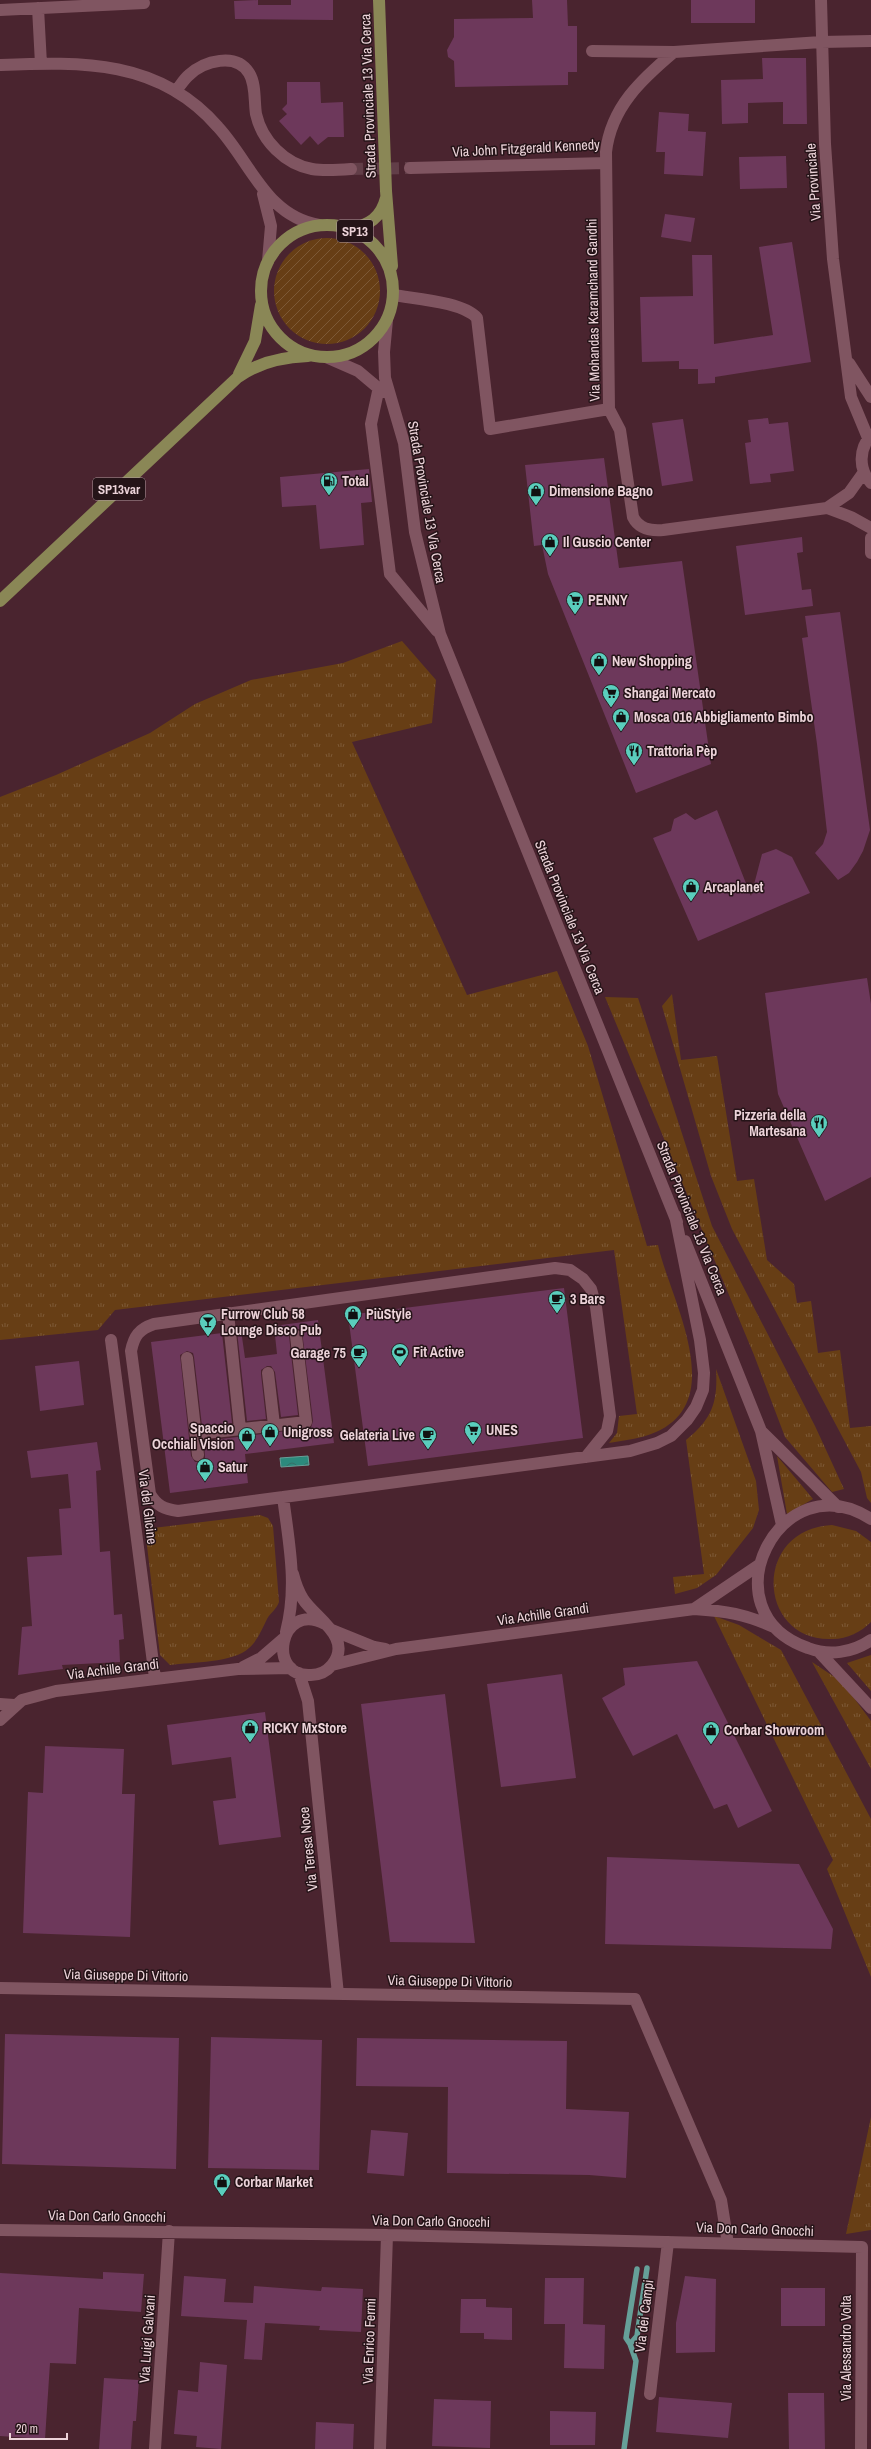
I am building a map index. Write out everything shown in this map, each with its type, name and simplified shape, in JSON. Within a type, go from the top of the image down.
[{"type":"main road","name":"Strada Provinciale 13 Via Cerca","points":[[379,0],[386,191],[394,295],[387,320],[378,334],[360,349],[344,355],[320,356],[294,348],[278,335],[264,311],[261,295],[262,278],[268,261],[276,248],[291,235],[304,228],[319,225],[337,225],[364,235],[384,256],[392,277]]},
{"type":"main road","name":"Strada Provinciale 13 Via Cerca","points":[[350,229],[363,226],[375,219],[383,208],[386,191]]},
{"type":"main road","name":"SP13var","points":[[238,377],[255,341],[259,322],[261,295]]},
{"type":"main road","name":"SP13var","points":[[0,600],[238,377],[253,367],[271,361],[320,356]]},
{"type":"street","name":"Via Provinciale","points":[[821,0],[821,42],[833,259],[851,397],[869,436],[862,456],[864,472]]},
{"type":"street","points":[[0,10],[144,3]]},
{"type":"street","points":[[38,8],[40,64]]},
{"type":"street","points":[[592,51],[674,52],[821,42],[871,41]]},
{"type":"street","name":"Via John Fitzgerald Kennedy","points":[[410,168],[606,163],[610,131],[622,105],[652,70],[674,52]]},
{"type":"street","points":[[176,91],[189,75],[204,65],[216,61],[231,61],[241,64],[249,72],[252,81],[260,125],[265,136],[277,151],[293,162],[311,169],[351,169]]},
{"type":"street","points":[[0,65],[83,63],[118,68],[147,77],[176,91],[197,106],[218,126],[235,148],[260,186],[283,211],[303,221],[319,225]]},
{"type":"street","name":"Via Mohandas Karamchand Gandhi","points":[[606,163],[609,409],[620,430],[633,517],[638,524],[648,530],[668,530],[826,508]]},
{"type":"street","points":[[260,186],[271,226],[268,261]]},
{"type":"street","points":[[394,295],[460,307],[472,312],[477,318],[490,429],[609,409]]},
{"type":"street","name":"Strada Provinciale 13 Via Cerca","points":[[387,320],[383,365],[391,403],[404,443],[415,532],[440,634],[761,1431],[782,1525]]},
{"type":"street","name":"Strada Provinciale 13 Via Cerca","points":[[320,356],[358,371],[379,387],[391,403]]},
{"type":"street","name":"Via Provinciale","points":[[847,360],[871,397]]},
{"type":"street","points":[[379,387],[371,424],[390,574],[440,634]]},
{"type":"street","points":[[826,508],[849,493],[864,472],[871,483]]},
{"type":"street","points":[[826,508],[851,517],[871,528]]},
{"type":"street","points":[[871,538],[871,553]]},
{"type":"street","points":[[586,1457],[607,1431],[610,1416],[596,1307],[591,1289],[583,1278],[570,1270],[555,1268],[154,1324],[142,1328],[133,1339],[131,1351],[150,1494],[156,1504],[178,1511],[586,1457],[635,1450],[671,1436],[690,1416],[703,1390],[704,1373],[700,1340],[675,1216]]},
{"type":"street","points":[[228,1314],[240,1429]]},
{"type":"street","points":[[196,1434],[306,1422],[296,1336]]},
{"type":"street","name":"Via del Glicine","points":[[111,1340],[155,1678]]},
{"type":"street","points":[[188,1358],[198,1455]]},
{"type":"street","points":[[268,1373],[274,1425]]},
{"type":"street","name":"Strada Provinciale 13 Via Cerca","points":[[761,1431],[838,1506]]},
{"type":"street","points":[[283,1497],[292,1574],[293,1597],[284,1637],[283,1652],[295,1670]]},
{"type":"street","name":"Strada Provinciale 13 Via Cerca","points":[[871,1519],[851,1509],[838,1506],[818,1507],[805,1511],[782,1525],[767,1543],[759,1565],[757,1587],[763,1608],[774,1627],[795,1644],[819,1652],[841,1652],[862,1646],[871,1640]]},
{"type":"street","name":"Via Achille Grandi","points":[[694,1609],[759,1565]]},
{"type":"street","points":[[292,1574],[304,1599],[329,1627],[338,1648],[328,1668],[314,1684],[308,1701]]},
{"type":"street","name":"Via Achille Grandi","points":[[396,1649],[694,1609],[732,1612],[750,1616],[774,1627]]},
{"type":"street","points":[[238,1669],[261,1658],[284,1637],[294,1625],[305,1620],[318,1620],[329,1627],[374,1647],[396,1649]]},
{"type":"street","points":[[238,1669],[295,1670],[312,1675],[328,1668],[396,1649]]},
{"type":"street","name":"Strada Provinciale 13 Via Cerca","points":[[819,1652],[871,1708]]},
{"type":"street","name":"Via Achille Grandi","points":[[0,1720],[14,1706],[32,1696],[56,1691],[155,1678],[238,1669]]},
{"type":"street","name":"Via Teresa Noce","points":[[295,1670],[308,1701],[338,1994]]},
{"type":"street","points":[[0,1704],[14,1706]]},
{"type":"street","name":"Via Giuseppe Di Vittorio","points":[[0,1988],[636,1999],[721,2200],[728,2244]]},
{"type":"street","name":"Via Don Carlo Gnocchi","points":[[0,2230],[388,2235],[862,2247]]},
{"type":"street","name":"Via Luigi Galvani","points":[[155,2449],[170,2231]]},
{"type":"street","name":"Via Enrico Fermi","points":[[380,2449],[388,2235]]},
{"type":"street","name":"Via dei Campi","points":[[650,2394],[668,2242]]},
{"type":"street","name":"Via Alessandro Volta","points":[[861,2449],[862,2247]]},
{"type":"green space","points":[[327,238],[347,242],[365,253],[376,271],[380,291],[376,311],[365,329],[347,340],[327,344],[307,340],[289,329],[278,311],[274,291],[278,271],[289,253],[307,242]]},
{"type":"green space","points":[[402,641],[436,680],[432,723],[352,742],[467,995],[557,971],[588,1046],[647,1246],[658,1245],[682,1318],[689,1346],[692,1372],[689,1396],[678,1417],[656,1432],[645,1436],[609,1443],[617,1433],[619,1416],[637,1414],[614,1250],[115,1310],[98,1330],[0,1340],[0,797],[56,775],[150,733],[195,704],[251,680],[343,663]]},
{"type":"green space","points":[[672,994],[681,1060],[717,1056],[737,1181],[754,1179],[767,1260],[794,1284],[797,1303],[811,1301],[818,1353],[840,1350],[850,1428],[871,1426],[871,1503],[867,1498],[861,1472],[732,1229],[711,1176],[662,1006]]},
{"type":"green space","points":[[605,997],[638,998],[712,1226],[815,1426],[844,1489],[832,1492],[785,1437],[754,1355]]},
{"type":"green space","points":[[716,1369],[756,1481],[759,1510],[753,1528],[716,1575],[697,1588],[675,1594],[673,1577],[704,1574],[686,1440],[702,1425],[712,1409],[716,1391]]},
{"type":"green space","points":[[777,1456],[813,1499],[787,1514]]},
{"type":"green space","points":[[260,1515],[268,1518],[273,1526],[279,1602],[267,1619],[260,1634],[249,1648],[233,1657],[170,1665],[160,1655],[145,1529]]},
{"type":"green space","points":[[832,1525],[856,1531],[871,1542],[871,1622],[854,1634],[838,1639],[808,1635],[789,1623],[778,1606],[774,1585],[777,1564],[787,1545],[806,1531]]},
{"type":"green space","points":[[714,1616],[739,1625],[781,1650],[871,1819],[871,1977],[827,1869],[833,1860]]},
{"type":"green space","points":[[871,1655],[871,1691],[847,1663]]},
{"type":"green space","points":[[812,1662],[842,1682],[871,1721],[871,1769]]},
{"type":"green space","points":[[871,2117],[871,2230],[846,2234]]},
{"type":"water","points":[[308,1456],[309,1465],[281,1467],[280,1458]]},
{"type":"building","points":[[258,0],[258,5],[291,5],[291,0],[333,0],[333,20],[235,19],[234,1]]},
{"type":"building","points":[[532,0],[567,0],[568,26],[577,26],[577,72],[568,72],[568,85],[455,87],[454,61],[448,57],[447,50],[454,37],[454,19],[533,18]]},
{"type":"building","points":[[691,0],[755,0],[755,23],[691,23]]},
{"type":"building","points":[[762,58],[806,58],[807,124],[783,124],[783,102],[748,103],[748,123],[722,124],[721,80],[763,79]]},
{"type":"building","points":[[287,82],[320,82],[321,103],[343,102],[344,137],[328,137],[318,145],[310,136],[301,145],[279,121],[287,114],[282,109],[287,104]]},
{"type":"building","points":[[659,112],[689,114],[688,131],[706,132],[703,176],[664,174],[665,152],[656,152]]},
{"type":"building","points":[[786,156],[787,188],[740,189],[739,157]]},
{"type":"building","points":[[665,214],[695,218],[691,242],[661,237]]},
{"type":"building","points":[[792,242],[811,362],[715,377],[715,383],[698,384],[698,369],[679,369],[679,361],[642,362],[640,297],[693,296],[692,255],[712,255],[714,344],[773,335],[759,247]]},
{"type":"building","points":[[768,418],[769,424],[788,422],[794,471],[770,474],[771,482],[750,484],[745,443],[751,442],[748,420]]},
{"type":"building","points":[[683,419],[693,481],[662,486],[652,423]]},
{"type":"building","points":[[604,458],[619,568],[682,561],[711,764],[636,793],[548,574],[542,545],[534,546],[525,465]]},
{"type":"building","points":[[369,469],[372,502],[361,503],[364,545],[320,549],[316,505],[282,507],[280,477]]},
{"type":"building","points":[[802,537],[803,552],[797,553],[802,590],[811,589],[813,606],[745,615],[736,546]]},
{"type":"building","points":[[840,612],[870,830],[863,851],[857,862],[849,873],[838,880],[815,853],[823,844],[827,832],[817,744],[802,638],[808,637],[805,616]]},
{"type":"building","points":[[717,810],[751,896],[762,854],[776,849],[792,857],[810,893],[698,941],[653,838],[671,831],[674,819],[686,813],[695,820]]},
{"type":"building","points":[[867,978],[871,1004],[871,1177],[825,1201],[778,1094],[765,993]]},
{"type":"building","points":[[564,1288],[583,1438],[368,1466],[348,1315]]},
{"type":"building","points":[[318,1320],[334,1443],[245,1454],[248,1483],[170,1493],[151,1342],[222,1333],[232,1423],[202,1426],[193,1353],[187,1351],[180,1355],[191,1456],[195,1462],[199,1462],[205,1458],[204,1441],[311,1428],[313,1421],[302,1331],[299,1329],[292,1330],[289,1336],[298,1415],[281,1417],[275,1372],[271,1366],[267,1366],[261,1370],[266,1419],[247,1421],[237,1331],[241,1330],[245,1358],[277,1354],[274,1326]]},
{"type":"building","points":[[79,1361],[84,1405],[40,1411],[35,1366]]},
{"type":"building","points":[[97,1442],[101,1470],[96,1471],[100,1552],[110,1551],[114,1615],[122,1614],[124,1639],[119,1640],[120,1662],[62,1665],[63,1669],[18,1675],[22,1627],[32,1626],[27,1557],[62,1555],[59,1509],[71,1508],[68,1474],[31,1478],[27,1451]]},
{"type":"building","name":"Corbar Showroom","points":[[697,1661],[772,1811],[738,1828],[727,1804],[714,1809],[677,1734],[633,1756],[602,1698],[625,1685],[623,1668]]},
{"type":"building","points":[[562,1674],[576,1778],[501,1787],[487,1684]]},
{"type":"building","points":[[445,1694],[475,1943],[390,1942],[361,1704]]},
{"type":"building","points":[[265,1712],[281,1837],[219,1845],[213,1801],[236,1798],[231,1757],[172,1765],[167,1725]]},
{"type":"building","points":[[45,1746],[124,1749],[122,1794],[135,1794],[130,1937],[23,1933],[28,1792],[43,1793]]},
{"type":"building","points":[[607,1857],[799,1864],[833,1929],[831,1949],[605,1944]]},
{"type":"building","points":[[5,2034],[179,2038],[176,2169],[2,2164]]},
{"type":"building","points":[[211,2037],[322,2040],[319,2170],[208,2168]]},
{"type":"building","points":[[357,2038],[567,2041],[566,2109],[629,2112],[626,2178],[589,2175],[447,2173],[448,2087],[356,2086]]},
{"type":"building","points":[[371,2130],[408,2133],[404,2176],[367,2173]]},
{"type":"building","points":[[103,2272],[144,2274],[141,2312],[79,2308],[76,2364],[50,2363],[45,2439],[0,2436],[0,2273],[103,2279]]},
{"type":"building","points":[[184,2276],[226,2279],[224,2302],[253,2303],[254,2286],[321,2291],[322,2287],[363,2289],[361,2332],[319,2330],[320,2326],[265,2323],[262,2360],[244,2359],[247,2320],[181,2316]]},
{"type":"building","points":[[685,2276],[716,2279],[715,2352],[676,2353],[676,2323]]},
{"type":"building","points":[[545,2278],[584,2278],[583,2324],[605,2325],[604,2369],[564,2368],[565,2324],[544,2324]]},
{"type":"building","points":[[781,2288],[825,2288],[825,2326],[781,2326]]},
{"type":"building","points":[[461,2299],[486,2299],[486,2307],[512,2308],[512,2340],[484,2339],[484,2333],[460,2333]]},
{"type":"building","points":[[200,2362],[227,2365],[221,2449],[196,2447],[197,2436],[174,2434],[178,2390],[198,2392]]},
{"type":"building","points":[[104,2378],[139,2380],[136,2421],[133,2421],[131,2449],[99,2449]]},
{"type":"building","points":[[788,2393],[824,2393],[825,2449],[789,2449]]},
{"type":"building","points":[[659,2397],[732,2403],[728,2438],[656,2432]]},
{"type":"building","points":[[434,2399],[491,2401],[490,2448],[432,2446]]},
{"type":"building","points":[[550,2411],[596,2412],[595,2445],[550,2445]]},
{"type":"building","points":[[316,2422],[354,2424],[353,2449],[315,2449]]},
{"type":"waterway","points":[[624,2449],[636,2361],[630,2344],[637,2336],[647,2268]]},
{"type":"waterway","points":[[630,2344],[626,2338],[637,2269]]},
{"type":"tunnel","points":[[351,169],[410,168]]},
{"type":"place","name":"Total","points":[[329,496]]},
{"type":"place","name":"Dimensione Bagno","points":[[536,506]]},
{"type":"place","name":"Il Guscio Center","points":[[550,557]]},
{"type":"place","name":"PENNY","points":[[575,615]]},
{"type":"place","name":"New Shopping","points":[[599,676]]},
{"type":"place","name":"Shangai Mercato","points":[[611,708]]},
{"type":"place","name":"Mosca 016 Abbigliamento Bimbo","points":[[621,732]]},
{"type":"place","name":"Trattoria Pèp","points":[[634,766]]},
{"type":"place","name":"Arcaplanet","points":[[691,902]]},
{"type":"place","name":"Pizzeria della Martesana","points":[[819,1138]]},
{"type":"place","name":"3 Bars","points":[[557,1314]]},
{"type":"place","name":"PiùStyle","points":[[353,1329]]},
{"type":"place","name":"Furrow Club 58 Lounge Disco Pub","points":[[208,1337]]},
{"type":"place","name":"Fit Active","points":[[400,1367]]},
{"type":"place","name":"Garage 75","points":[[359,1368]]},
{"type":"place","name":"UNES","points":[[473,1445]]},
{"type":"place","name":"Unigross","points":[[270,1447]]},
{"type":"place","name":"Gelateria Live","points":[[428,1450]]},
{"type":"place","name":"Spaccio Occhiali Vision","points":[[247,1451]]},
{"type":"place","name":"Satur","points":[[205,1482]]},
{"type":"place","name":"RICKY MxStore","points":[[250,1743]]},
{"type":"place","name":"Corbar Showroom","points":[[711,1745]]},
{"type":"place","name":"Corbar Market","points":[[222,2197]]}]
